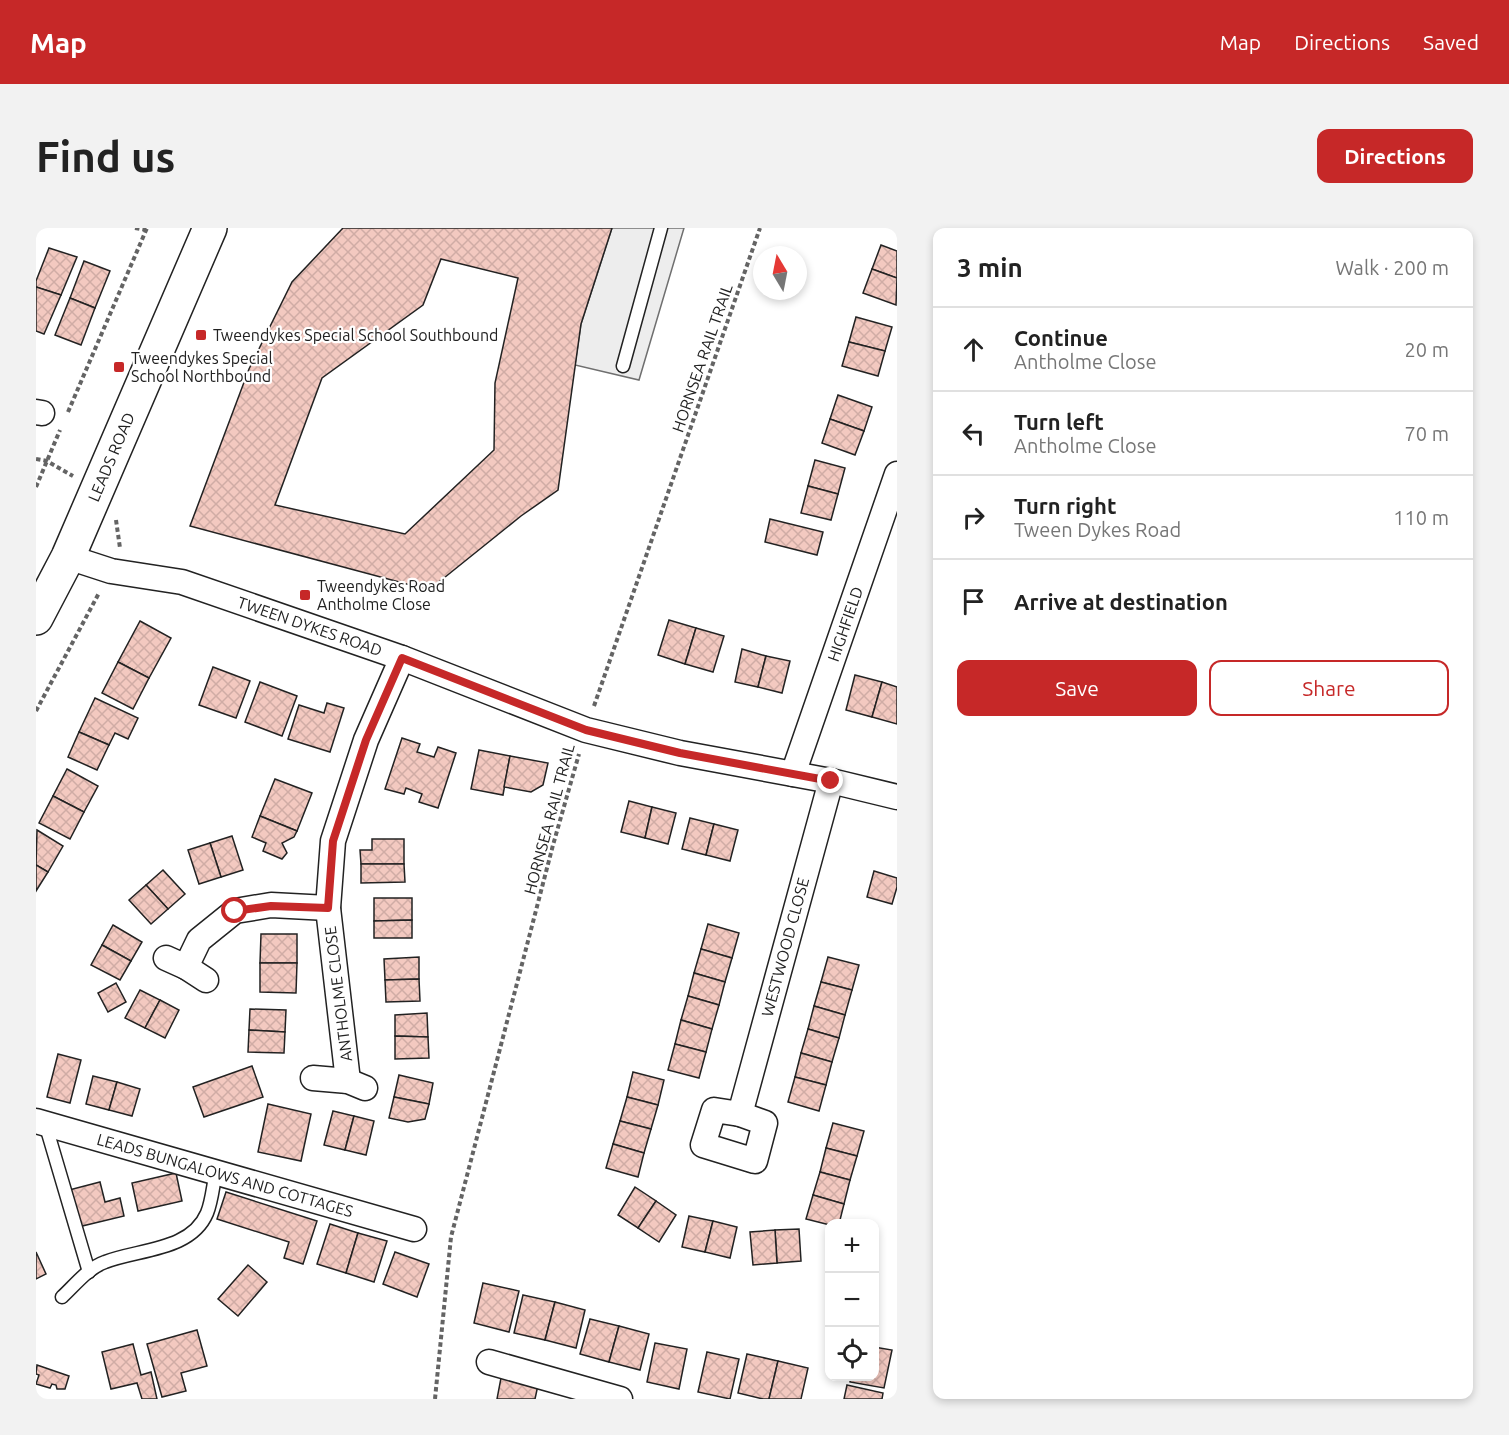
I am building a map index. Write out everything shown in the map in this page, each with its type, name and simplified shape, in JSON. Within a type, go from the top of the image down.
[{"type":"main road","name":"LEADS ROAD","points":[[36,618],[68,557],[210,228]]},
{"type":"street","name":"HIGHFIELD","points":[[793,774],[897,474]]},
{"type":"street","name":"TWEEN DYKES ROAD","points":[[68,557],[111,571],[182,582],[402,658],[586,730],[680,753],[831,781],[897,796]]},
{"type":"street","name":"ANTHOLME CLOSE","points":[[313,1078],[357,1084],[328,908],[333,841],[366,740],[402,658]]},
{"type":"street","name":"WESTWOOD CLOSE","points":[[740,1114],[831,781]]},
{"type":"street","name":"ANTHOLME CLOSE","points":[[186,968],[199,940],[235,911],[271,906],[328,908]]},
{"type":"street","name":"LEADS BUNGALOWS AND COTTAGES","points":[[41,1122],[414,1229]]},
{"type":"street","points":[[489,1362],[592,1396],[620,1399]]},
{"type":"lane","points":[[623,366],[661,228]]},
{"type":"lane","points":[[41,1122],[89,1272]]},
{"type":"lane","points":[[62,1296],[89,1272],[105,1262],[155,1250],[192,1235],[206,1214],[216,1172]]},
{"type":"path","points":[[66,417],[147,229],[135,228]]},
{"type":"path","name":"HORNSEA RAIL TRAIL","points":[[435,1399],[452,1238],[554,845],[586,730],[760,228]]},
{"type":"path","points":[[36,487],[61,428]]},
{"type":"path","points":[[36,459],[47,461],[97,489]]},
{"type":"shaded area","points":[[612,228],[684,228],[639,380],[575,365],[581,324]]},
{"type":"building","points":[[343,228],[612,228],[581,324],[558,490],[521,516],[429,590],[190,526],[249,369],[292,282]],"holes":[[[441,259],[518,278],[495,383],[494,450],[405,534],[275,505],[322,378],[423,305]]]},
{"type":"building","points":[[881,245],[897,251],[897,278],[872,269]]},
{"type":"building","points":[[49,248],[77,257],[61,295],[36,287],[36,281]]},
{"type":"building","points":[[84,261],[110,271],[95,308],[70,298]]},
{"type":"building","points":[[872,269],[897,278],[896,305],[863,293]]},
{"type":"building","points":[[36,287],[61,295],[44,334],[36,331]]},
{"type":"building","points":[[70,298],[95,308],[81,345],[55,335]]},
{"type":"building","points":[[856,317],[892,327],[885,351],[849,342]]},
{"type":"building","points":[[849,342],[885,351],[878,376],[842,366]]},
{"type":"building","points":[[838,395],[872,407],[864,431],[830,419]]},
{"type":"building","points":[[830,419],[864,431],[855,455],[822,443]]},
{"type":"building","points":[[815,460],[845,468],[838,494],[808,486]]},
{"type":"building","points":[[808,486],[838,494],[831,520],[801,513]]},
{"type":"building","points":[[770,519],[823,532],[817,555],[765,542]]},
{"type":"building","points":[[669,620],[696,628],[685,664],[658,655]]},
{"type":"building","points":[[140,621],[171,638],[149,678],[118,662]]},
{"type":"building","points":[[696,628],[724,636],[713,672],[685,664]]},
{"type":"building","points":[[742,649],[766,656],[758,687],[735,682]]},
{"type":"building","points":[[766,656],[790,661],[782,693],[758,687]]},
{"type":"building","points":[[118,662],[149,678],[133,709],[102,693]]},
{"type":"building","points":[[213,667],[250,681],[236,718],[199,705]]},
{"type":"building","points":[[855,675],[882,682],[872,717],[846,710]]},
{"type":"building","points":[[260,682],[297,696],[282,736],[245,722]]},
{"type":"building","points":[[882,682],[897,687],[897,724],[872,717]]},
{"type":"building","points":[[95,698],[138,718],[128,739],[115,733],[109,745],[79,732]]},
{"type":"building","points":[[327,703],[344,708],[330,752],[288,739],[299,705],[324,713]]},
{"type":"building","points":[[79,732],[109,745],[97,770],[68,757]]},
{"type":"building","points":[[402,738],[420,744],[417,752],[434,757],[438,747],[456,753],[438,808],[419,802],[422,794],[406,788],[404,794],[385,789]]},
{"type":"building","points":[[479,750],[510,756],[503,795],[471,789]]},
{"type":"building","points":[[510,756],[548,763],[543,785],[531,792],[504,787]]},
{"type":"building","points":[[67,769],[98,786],[84,812],[53,796]]},
{"type":"building","points":[[275,779],[312,793],[297,831],[260,816]]},
{"type":"building","points":[[53,796],[84,812],[70,839],[39,823]]},
{"type":"building","points":[[629,801],[652,807],[645,838],[621,832]]},
{"type":"building","points":[[652,807],[676,813],[668,844],[645,838]]},
{"type":"building","points":[[260,816],[297,831],[294,837],[282,843],[287,853],[282,859],[263,851],[266,843],[252,837]]},
{"type":"building","points":[[690,818],[714,824],[706,855],[682,849]]},
{"type":"building","points":[[714,824],[738,830],[730,861],[706,855]]},
{"type":"building","points":[[37,830],[63,846],[48,872],[36,865]]},
{"type":"building","points":[[232,836],[243,870],[221,877],[210,843]]},
{"type":"building","points":[[372,839],[404,839],[404,864],[361,864],[360,850],[372,850]]},
{"type":"building","points":[[210,843],[221,877],[199,884],[188,850]]},
{"type":"building","points":[[361,864],[404,864],[405,882],[361,883]]},
{"type":"building","points":[[36,865],[48,872],[36,891]]},
{"type":"building","points":[[163,870],[185,894],[168,909],[146,885]]},
{"type":"building","points":[[874,871],[897,878],[892,904],[867,897]]},
{"type":"building","points":[[146,885],[168,909],[151,924],[129,900]]},
{"type":"building","points":[[374,898],[412,898],[412,920],[374,921]]},
{"type":"building","points":[[412,920],[412,938],[374,938],[374,921]]},
{"type":"building","points":[[708,924],[739,933],[732,958],[701,949]]},
{"type":"building","points":[[113,925],[142,942],[131,961],[102,945]]},
{"type":"building","points":[[261,934],[297,934],[297,963],[260,963]]},
{"type":"building","points":[[102,945],[131,961],[120,980],[91,965]]},
{"type":"building","points":[[701,949],[732,958],[725,982],[694,973]]},
{"type":"building","points":[[419,957],[419,979],[385,980],[384,959]]},
{"type":"building","points":[[828,957],[859,965],[852,990],[821,982]]},
{"type":"building","points":[[260,963],[297,963],[296,993],[260,992]]},
{"type":"building","points":[[694,973],[725,982],[719,1005],[688,996]]},
{"type":"building","points":[[419,979],[420,1001],[386,1002],[385,980]]},
{"type":"building","points":[[821,982],[852,990],[845,1015],[814,1006]]},
{"type":"building","points":[[116,983],[126,1002],[108,1012],[98,993]]},
{"type":"building","points":[[140,990],[160,1000],[145,1028],[125,1018]]},
{"type":"building","points":[[688,996],[719,1005],[712,1029],[681,1020]]},
{"type":"building","points":[[160,1000],[179,1010],[165,1038],[145,1028]]},
{"type":"building","points":[[814,1006],[845,1015],[839,1038],[808,1029]]},
{"type":"building","points":[[250,1009],[286,1010],[285,1032],[249,1030]]},
{"type":"building","points":[[427,1013],[428,1037],[395,1036],[395,1015]]},
{"type":"building","points":[[681,1020],[712,1029],[706,1052],[675,1044]]},
{"type":"building","points":[[808,1029],[839,1038],[832,1062],[801,1053]]},
{"type":"building","points":[[249,1030],[285,1032],[284,1053],[248,1052]]},
{"type":"building","points":[[395,1036],[428,1037],[429,1058],[395,1059]]},
{"type":"building","points":[[675,1044],[706,1052],[699,1078],[668,1070]]},
{"type":"building","points":[[801,1053],[832,1062],[826,1085],[795,1077]]},
{"type":"building","points":[[58,1054],[81,1060],[70,1103],[47,1097]]},
{"type":"building","points":[[252,1066],[263,1097],[204,1117],[193,1087]]},
{"type":"building","points":[[633,1072],[664,1080],[658,1105],[627,1097]]},
{"type":"building","points":[[399,1075],[433,1083],[429,1104],[394,1097]]},
{"type":"building","points":[[93,1076],[117,1082],[109,1110],[86,1104]]},
{"type":"building","points":[[795,1077],[826,1085],[819,1111],[788,1102]]},
{"type":"building","points":[[117,1082],[140,1089],[132,1116],[109,1110]]},
{"type":"building","points":[[394,1097],[429,1104],[425,1119],[408,1122],[389,1118]]},
{"type":"building","points":[[627,1097],[658,1105],[651,1129],[620,1121]]},
{"type":"building","points":[[268,1104],[311,1114],[301,1161],[258,1152]]},
{"type":"building","points":[[333,1111],[354,1116],[345,1150],[324,1145]]},
{"type":"building","points":[[354,1116],[374,1121],[366,1155],[345,1150]]},
{"type":"building","points":[[620,1121],[651,1129],[644,1153],[613,1144]]},
{"type":"building","points":[[833,1123],[864,1131],[857,1156],[826,1148]]},
{"type":"building","points":[[613,1144],[644,1153],[638,1177],[606,1168]]},
{"type":"building","points":[[826,1148],[857,1156],[850,1180],[820,1172]]},
{"type":"building","points":[[820,1172],[850,1180],[844,1204],[813,1195]]},
{"type":"building","points":[[176,1173],[182,1201],[138,1211],[132,1183]]},
{"type":"building","points":[[100,1182],[105,1202],[120,1198],[124,1216],[78,1227],[69,1190]]},
{"type":"building","points":[[635,1187],[656,1201],[638,1228],[618,1215]]},
{"type":"building","points":[[226,1192],[317,1221],[303,1264],[284,1258],[289,1242],[217,1219]]},
{"type":"building","points":[[813,1195],[844,1204],[840,1219],[825,1219],[825,1224],[806,1219]]},
{"type":"building","points":[[656,1201],[676,1215],[659,1242],[638,1228]]},
{"type":"building","points":[[689,1216],[713,1221],[705,1252],[682,1247]]},
{"type":"building","points":[[713,1221],[737,1227],[730,1258],[705,1252]]},
{"type":"building","points":[[330,1224],[358,1233],[346,1273],[317,1264]]},
{"type":"building","points":[[799,1229],[801,1261],[777,1263],[775,1230]]},
{"type":"building","points":[[775,1230],[777,1263],[753,1265],[750,1232]]},
{"type":"building","points":[[358,1233],[387,1241],[374,1282],[346,1273]]},
{"type":"building","points":[[36,1252],[46,1274],[36,1279]]},
{"type":"building","points":[[395,1252],[429,1264],[417,1297],[383,1284]]},
{"type":"building","points":[[248,1265],[267,1282],[238,1316],[218,1299]]},
{"type":"building","points":[[483,1283],[519,1291],[509,1332],[474,1323]]},
{"type":"building","points":[[523,1295],[555,1302],[545,1340],[514,1333]]},
{"type":"building","points":[[555,1302],[585,1310],[576,1348],[545,1340]]},
{"type":"building","points":[[590,1319],[619,1326],[609,1362],[580,1354]]},
{"type":"building","points":[[619,1326],[649,1334],[640,1370],[609,1362]]},
{"type":"building","points":[[197,1330],[207,1366],[181,1373],[186,1391],[162,1397],[147,1344]]},
{"type":"building","points":[[655,1343],[687,1349],[679,1389],[647,1382]]},
{"type":"building","points":[[133,1344],[141,1375],[151,1372],[157,1399],[142,1399],[137,1383],[111,1389],[102,1352]]},
{"type":"building","points":[[879,1348],[892,1350],[884,1388],[850,1382],[879,1381]]},
{"type":"building","points":[[707,1352],[739,1359],[730,1399],[698,1392]]},
{"type":"building","points":[[747,1354],[778,1361],[769,1399],[738,1393]]},
{"type":"building","points":[[778,1361],[808,1368],[801,1399],[769,1399]]},
{"type":"building","points":[[37,1365],[69,1376],[65,1389],[57,1389],[56,1385],[52,1384],[50,1388],[36,1384],[39,1375],[36,1374]]},
{"type":"building","points":[[501,1378],[538,1385],[535,1399],[497,1399]]},
{"type":"building","points":[[847,1385],[883,1393],[882,1399],[844,1399]]},
{"type":"place","name":"Tweendykes Special School Southbound","points":[[201,335]]},
{"type":"place","name":"Tweendykes Special School Northbound","points":[[119,367]]},
{"type":"place","name":"Tweendykes Road Antholme Close","points":[[305,595]]},
{"type":"route","points":[[235,911],[271,906],[328,908],[333,841],[366,740],[402,658],[586,730],[680,753],[831,781]]}]
